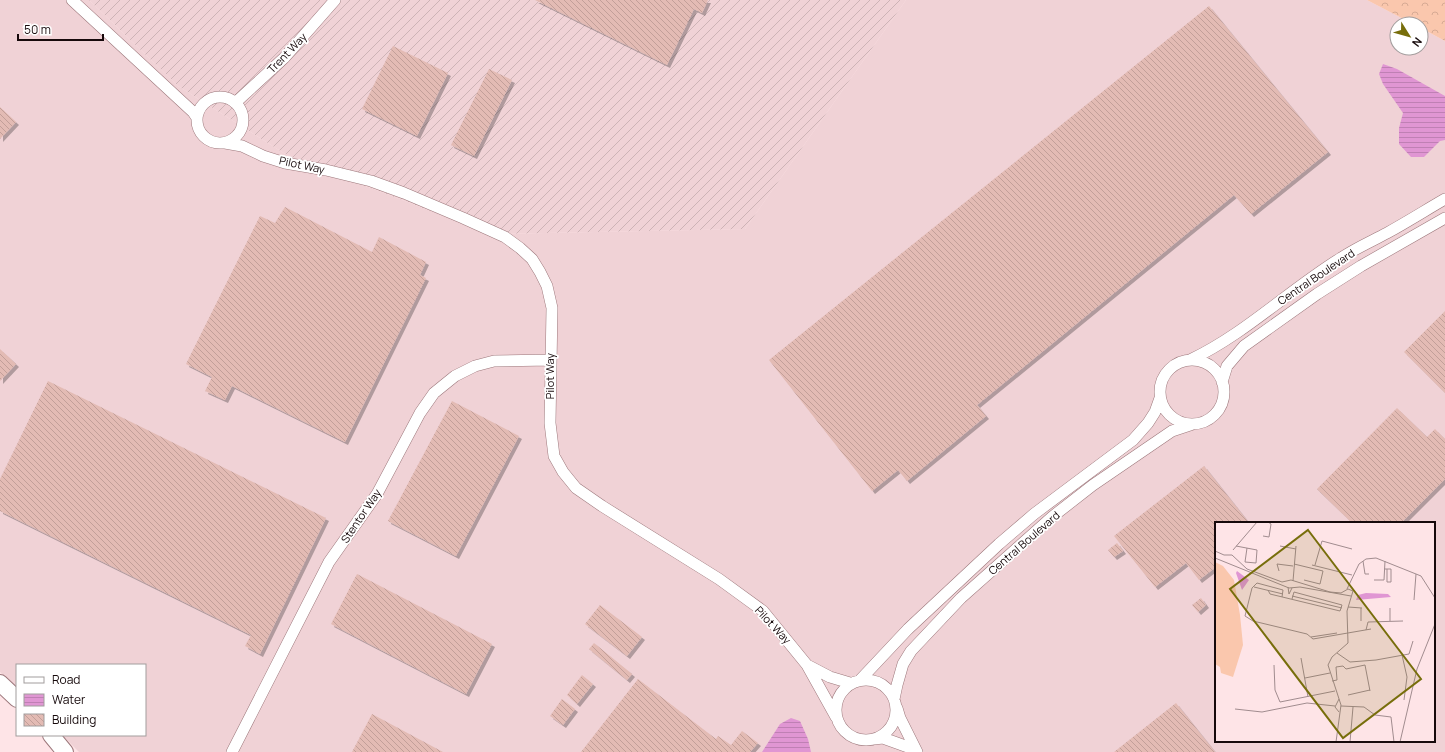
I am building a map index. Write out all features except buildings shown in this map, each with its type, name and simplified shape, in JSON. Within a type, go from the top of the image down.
[{"type":"street","points":[[72,0],[193,112],[197,118],[198,126],[205,138],[218,143],[226,143],[235,137],[243,124],[243,116],[240,109],[230,99],[223,97],[215,98],[206,102],[201,108],[197,118]]},
{"type":"street","name":"Trent Way","points":[[235,103],[284,58],[335,0]]},
{"type":"street","points":[[171,92],[188,100],[206,102]]},
{"type":"street","name":"Pilot Way","points":[[243,124],[243,133],[247,140],[252,147],[263,156]]},
{"type":"street","name":"Pilot Way","points":[[226,143],[242,146],[263,156],[285,163],[326,170],[371,181],[463,218],[505,237],[532,259],[547,286],[552,308],[550,423],[554,456],[563,472],[576,488],[602,506],[719,579],[763,611],[807,664],[836,717]]},
{"type":"street","name":"Central Boulevard","points":[[1190,360],[1228,340],[1342,257],[1445,199]]},
{"type":"street","name":"Central Boulevard","points":[[1222,382],[1227,366],[1244,346],[1317,294],[1361,266],[1445,218]]},
{"type":"street","name":"Stentor Way","points":[[232,752],[329,562],[377,494],[420,413],[434,393],[455,376],[475,366],[494,361],[550,360]]},
{"type":"street","points":[[1190,360],[1207,364],[1218,374],[1224,390],[1223,399],[1219,409],[1209,420],[1193,424],[1184,424],[1171,417],[1166,411],[1160,398],[1160,390],[1164,376],[1176,365],[1190,360]]},
{"type":"street","name":"Central Boulevard","points":[[855,681],[999,544],[1040,509],[1133,440],[1148,423],[1155,412],[1160,398]]},
{"type":"street","name":"Central Boulevard","points":[[895,701],[897,685],[903,664],[911,651],[961,598],[1052,517],[1093,485],[1172,431],[1193,424]]},
{"type":"street","name":"Pilot Way","points":[[807,664],[830,676],[855,681]]},
{"type":"street","points":[[870,679],[886,687],[895,701],[900,718],[917,751],[883,738],[860,740],[844,732],[836,717],[835,707],[837,698],[842,690],[855,681],[870,679]]},
{"type":"street","points":[[0,683],[16,698]]},
{"type":"street","points":[[869,740],[878,738],[886,732],[892,724],[896,714],[895,701]]},
{"type":"street","points":[[52,736],[65,752]]},
{"type":"shaded area","points":[[0,0],[89,0],[178,86],[290,157],[491,234],[745,229],[906,0],[1367,0],[1398,16],[1389,16],[1389,56],[1429,56],[1429,32],[1445,41],[1445,752],[79,752],[63,736],[146,736],[146,664],[16,664],[16,688],[0,672]]},
{"type":"shaded area","points":[[89,0],[906,0],[745,229],[491,234],[290,157],[178,86]]},
{"type":"green space","points":[[1367,0],[1445,0],[1445,41],[1429,32],[1429,16],[1398,16]]},
{"type":"water","points":[[1383,64],[1397,69],[1445,96],[1445,140],[1440,141],[1424,157],[1411,157],[1399,144],[1399,128],[1403,113],[1383,84],[1379,74]]},
{"type":"water","points":[[791,718],[800,721],[808,739],[811,752],[762,752],[780,724]]}]
